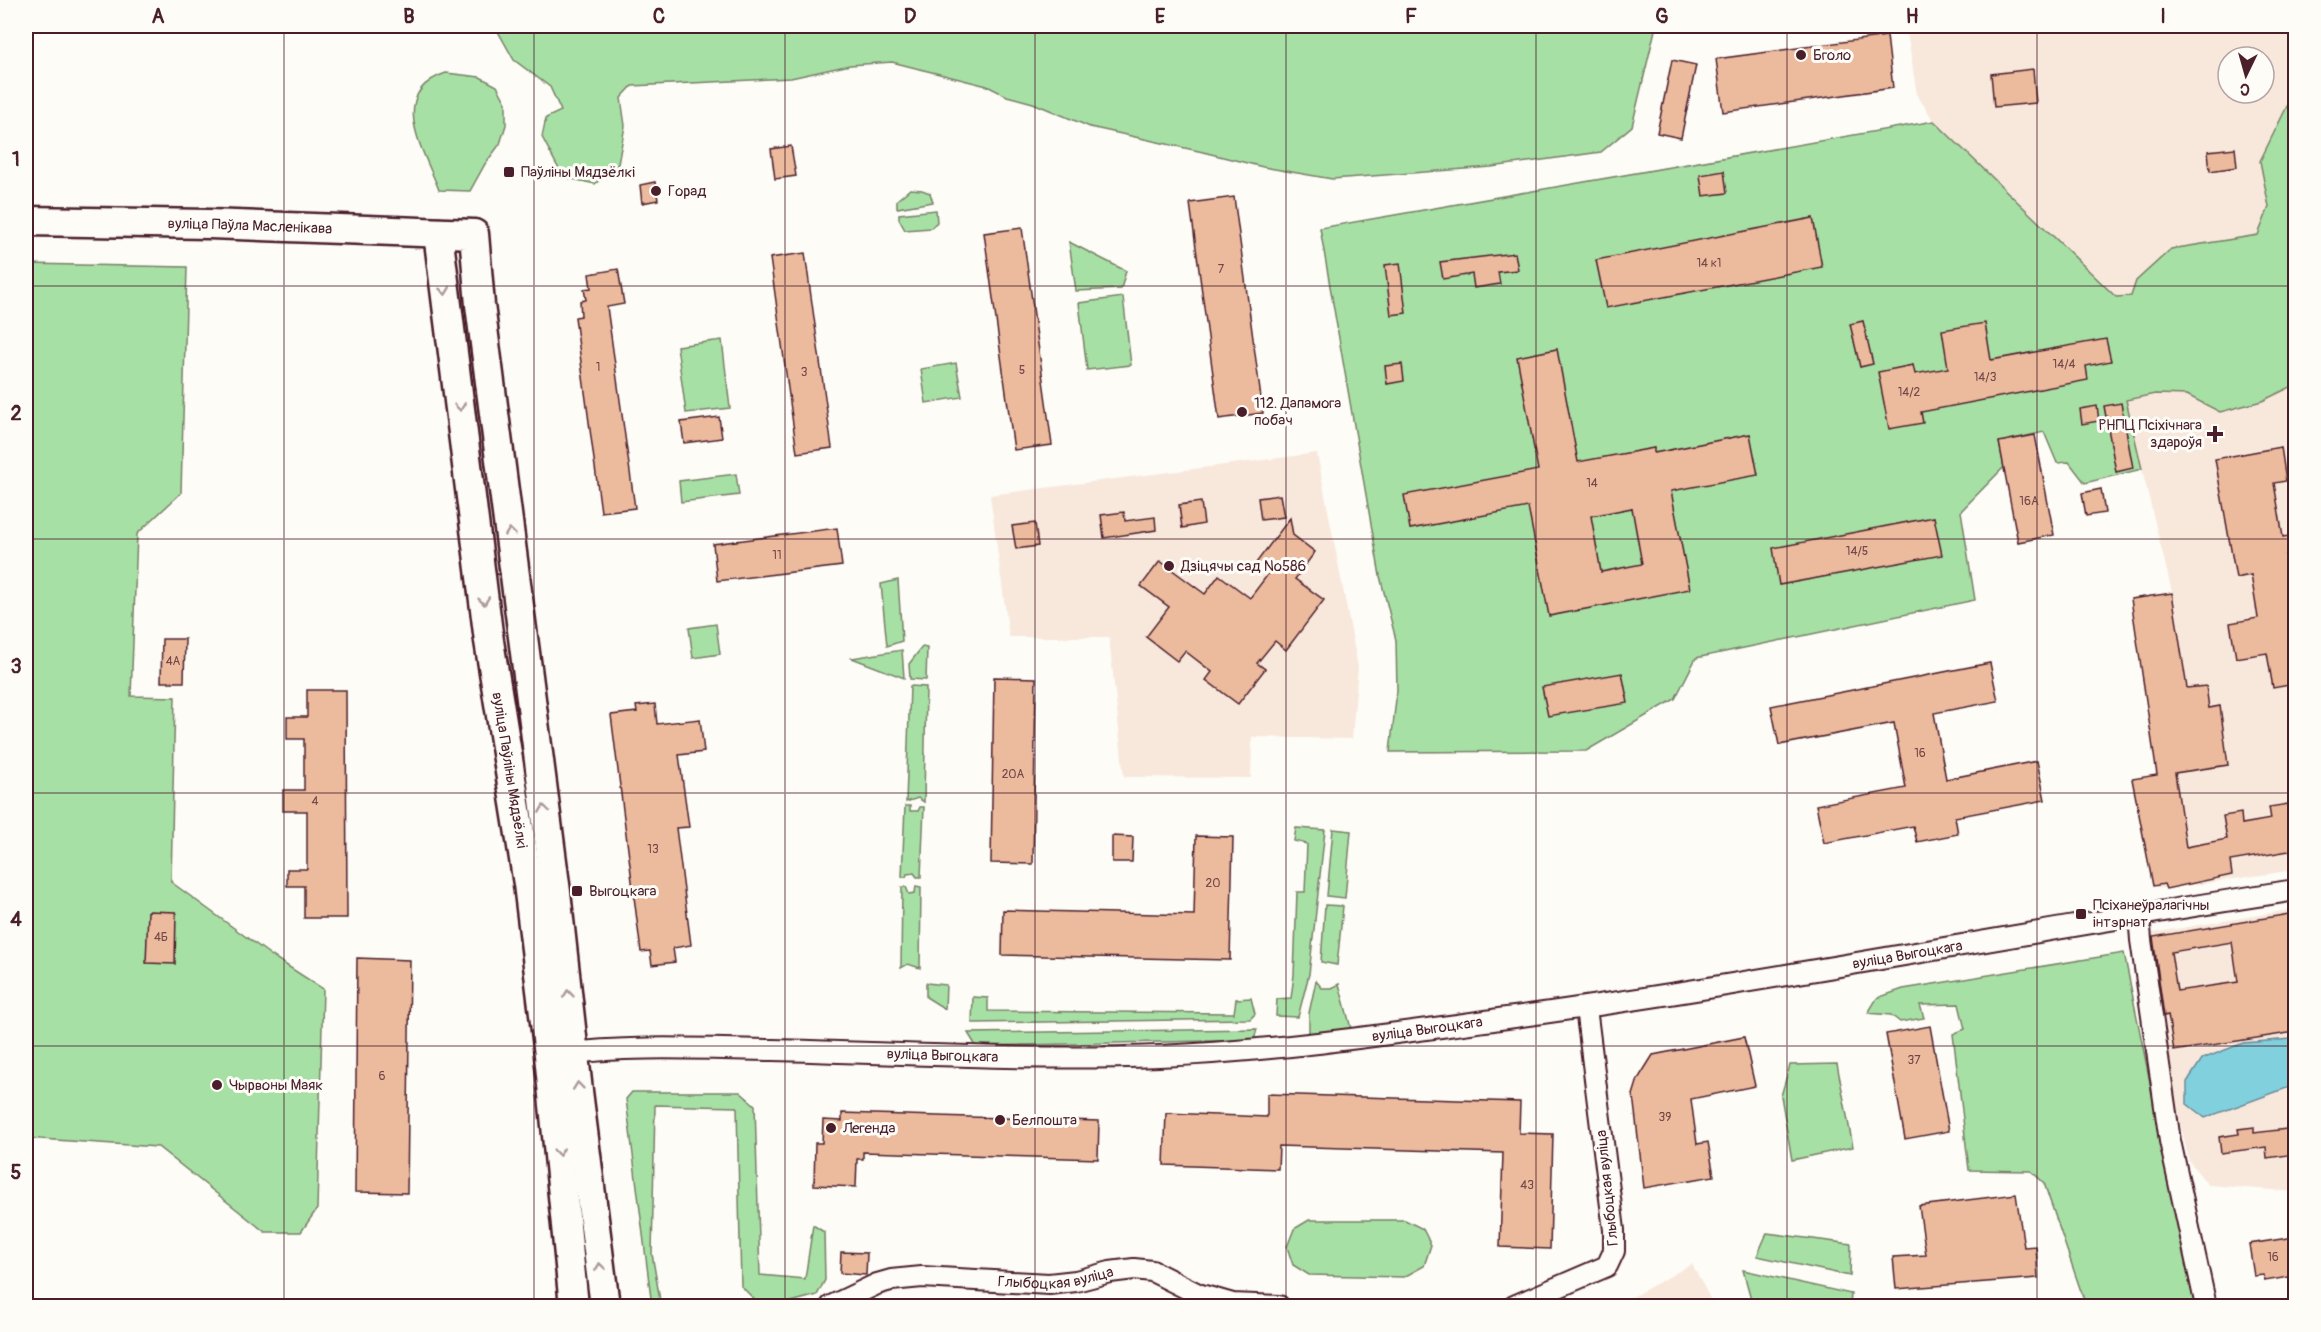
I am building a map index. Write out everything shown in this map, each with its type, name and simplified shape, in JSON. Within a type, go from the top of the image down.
[{"type":"street","name":"вуліца Паўла Масленікава","points":[[26,221],[474,234]]},
{"type":"street","name":"вуліца Паўліны Мядзёлкі","points":[[438,233],[489,641],[528,884],[562,1054],[605,1306]]},
{"type":"street","name":"вуліца Паўліны Мядзёлкі","points":[[474,234],[480,305],[556,892],[574,1306]]},
{"type":"street","name":"вуліца Выгоцкага","points":[[562,1054],[621,1049],[703,1049],[957,1056],[1157,1056],[1361,1039],[1586,1008],[1804,974],[2139,914],[2295,890]]},
{"type":"street","points":[[2139,914],[2170,1141],[2206,1306]]},
{"type":"street","name":"Глыбоцкая вуліца","points":[[1514,1306],[1607,1266],[1614,1251],[1614,1230],[1586,1008]]},
{"type":"street","name":"Глыбоцкая вуліца","points":[[831,1306],[877,1284],[891,1280],[922,1277],[1049,1284],[1134,1269],[1152,1271],[1198,1294],[1233,1304],[1279,1306]]},
{"type":"shaded area","name":"РНПЦ Псіхічнага здароўя","points":[[1906,26],[2295,26],[2295,870],[2166,889],[2153,886],[2132,779],[2157,775],[2131,599],[2172,592],[2125,400],[2159,294],[2116,297],[1934,121],[1917,95]]},
{"type":"shaded area","name":"Дзіцячы сад №586","points":[[1317,453],[1358,667],[1352,739],[1252,737],[1251,778],[1124,777],[1109,637],[1009,637],[990,495]]},
{"type":"shaded area","points":[[2295,909],[2295,1192],[2208,1185],[2189,1161],[2168,1072],[2146,934]]},
{"type":"shaded area","points":[[1692,1264],[1714,1306],[1616,1306],[1643,1291]]},
{"type":"green space","points":[[495,26],[1656,26],[1632,126],[1601,152],[1491,167],[1332,179],[1263,167],[1090,127],[1033,103],[1007,96],[987,86],[892,62],[850,65],[791,78],[632,86],[621,98],[625,126],[618,164],[595,184],[563,177],[542,137],[546,118],[561,111],[550,87],[514,60]]},
{"type":"green space","points":[[446,73],[480,77],[497,86],[506,103],[506,125],[500,144],[485,164],[470,191],[439,190],[414,124],[413,109],[417,94],[428,82]]},
{"type":"green space","points":[[2295,90],[2295,385],[2262,401],[2220,412],[2187,395],[2155,394],[2126,400],[2142,469],[2085,483],[2069,462],[2057,463],[2044,432],[1999,442],[2004,467],[1961,511],[1975,600],[1696,658],[1675,699],[1586,751],[1390,752],[1397,690],[1396,640],[1380,576],[1320,228],[1934,121],[2116,297],[2131,296],[2136,281],[2171,249],[2258,235],[2269,207],[2260,161]]},
{"type":"green space","points":[[910,189],[930,193],[933,202],[897,208],[897,200]]},
{"type":"green space","points":[[936,210],[937,222],[931,228],[905,230],[899,219],[899,214]]},
{"type":"green space","points":[[1069,242],[1126,271],[1121,289],[1076,291]]},
{"type":"green space","points":[[26,264],[187,267],[181,493],[137,534],[131,696],[175,697],[171,882],[272,956],[323,989],[317,1209],[301,1232],[265,1232],[158,1147],[26,1138]]},
{"type":"green space","points":[[1123,297],[1131,365],[1087,370],[1079,303]]},
{"type":"green space","points":[[722,340],[730,408],[686,413],[677,346]]},
{"type":"green space","points":[[956,363],[962,397],[926,403],[921,369]]},
{"type":"green space","points":[[736,474],[739,495],[681,502],[679,481]]},
{"type":"green space","points":[[898,580],[902,641],[887,646],[881,584]]},
{"type":"green space","points":[[716,624],[720,654],[693,658],[689,628]]},
{"type":"green space","points":[[922,647],[927,648],[926,680],[910,679],[909,664]]},
{"type":"green space","points":[[902,650],[904,678],[852,658]]},
{"type":"green space","points":[[910,686],[926,687],[924,802],[918,798],[906,802]]},
{"type":"green space","points":[[905,806],[910,806],[910,811],[918,811],[920,807],[924,807],[921,877],[917,877],[914,873],[902,877]]},
{"type":"green space","points":[[1296,828],[1325,830],[1309,974],[1298,1017],[1276,1016],[1277,999],[1291,998],[1297,892],[1305,892],[1307,844],[1294,841]]},
{"type":"green space","points":[[1333,829],[1351,831],[1345,898],[1327,896]]},
{"type":"green space","points":[[916,886],[921,887],[920,968],[908,964],[901,968],[902,887],[906,887],[909,894],[915,893]]},
{"type":"green space","points":[[1325,905],[1343,906],[1337,965],[1321,962]]},
{"type":"green space","points":[[2124,953],[2195,1306],[2096,1306],[2084,1300],[2044,1183],[2031,1171],[1969,1170],[1953,1034],[1965,1029],[1959,1004],[1920,1005],[1924,1018],[1900,1022],[1891,1015],[1868,1013],[1877,998],[1903,989]]},
{"type":"green space","points":[[1316,981],[1322,988],[1332,988],[1339,984],[1352,1032],[1309,1037],[1309,1013]]},
{"type":"green space","points":[[926,983],[946,985],[945,1009],[926,997]]},
{"type":"green space","points":[[973,997],[988,998],[988,1011],[1234,1013],[1236,999],[1251,998],[1255,1014],[1250,1019],[972,1023]]},
{"type":"green space","points":[[1257,1029],[1254,1040],[976,1046],[968,1033]]},
{"type":"green space","points":[[1837,1064],[1853,1147],[1792,1160],[1781,1096],[1790,1065]]},
{"type":"green space","points":[[632,1092],[740,1092],[755,1105],[760,1275],[805,1279],[813,1225],[824,1232],[825,1280],[817,1295],[776,1306],[759,1304],[741,1286],[737,1107],[655,1105],[652,1254],[661,1306],[652,1306],[626,1099]]},
{"type":"green space","points":[[1309,1220],[1405,1220],[1423,1229],[1431,1245],[1424,1266],[1404,1277],[1309,1275],[1293,1265],[1287,1247],[1294,1229]]},
{"type":"green space","points":[[1767,1233],[1851,1244],[1850,1276],[1757,1256]]},
{"type":"green space","points":[[1743,1270],[1851,1294],[1850,1306],[1753,1306]]},
{"type":"water","points":[[2291,1039],[2295,1041],[2295,1085],[2205,1118],[2187,1104],[2187,1082],[2202,1059],[2243,1043]]},
{"type":"building","points":[[1887,36],[1893,88],[1723,112],[1716,59]]},
{"type":"building","points":[[1672,60],[1696,65],[1681,138],[1657,133]]},
{"type":"building","points":[[2033,69],[2036,103],[1994,107],[1991,74]]},
{"type":"building","points":[[791,146],[796,176],[775,179],[771,149]]},
{"type":"building","points":[[2235,148],[2237,167],[2210,171],[2208,151]]},
{"type":"building","points":[[1724,171],[1727,193],[1703,196],[1700,175]]},
{"type":"building","points":[[655,182],[658,200],[642,203],[640,185]]},
{"type":"building","points":[[1234,197],[1263,413],[1219,419],[1190,203]]},
{"type":"building","points":[[1813,218],[1822,267],[1606,308],[1596,260]]},
{"type":"building","points":[[1022,228],[1052,445],[1014,450],[984,233]]},
{"type":"building","points":[[805,253],[832,448],[797,453],[770,258]]},
{"type":"building","points":[[1515,253],[1518,270],[1498,272],[1500,284],[1474,288],[1472,274],[1443,279],[1440,262]]},
{"type":"building","points":[[1400,263],[1406,313],[1391,315],[1385,265]]},
{"type":"building","points":[[618,269],[624,304],[607,307],[635,508],[601,512],[575,317],[581,316],[580,301],[586,300],[584,289],[591,288],[589,274]]},
{"type":"building","points":[[1863,321],[1873,364],[1860,367],[1850,324]]},
{"type":"building","points":[[1985,323],[1991,360],[2106,339],[2111,361],[2086,366],[2088,380],[1921,412],[1923,423],[1889,429],[1878,372],[1913,365],[1915,374],[1948,368],[1942,330]]},
{"type":"building","points":[[1557,349],[1578,462],[1654,448],[1654,453],[1750,434],[1758,475],[1671,491],[1690,589],[1549,616],[1528,507],[1410,529],[1404,495],[1538,470],[1517,357]],"holes":[[[1632,508],[1642,564],[1601,572],[1591,516]]]},
{"type":"building","points":[[1402,364],[1404,381],[1387,384],[1385,366]]},
{"type":"building","points":[[2121,403],[2133,468],[2116,472],[2104,406]]},
{"type":"building","points":[[2097,406],[2099,421],[2082,424],[2080,409]]},
{"type":"building","points":[[719,417],[722,438],[684,443],[681,422]]},
{"type":"building","points":[[2035,435],[2054,535],[2018,542],[1999,442]]},
{"type":"building","points":[[2281,447],[2286,481],[2274,483],[2283,537],[2295,535],[2295,554],[2286,555],[2293,597],[2295,597],[2295,684],[2273,688],[2267,653],[2236,658],[2230,623],[2258,618],[2251,575],[2236,578],[2215,459]]},
{"type":"building","points":[[2101,489],[2105,513],[2086,516],[2082,493]]},
{"type":"building","points":[[1280,495],[1284,517],[1261,520],[1258,498]]},
{"type":"building","points":[[1201,502],[1204,524],[1182,528],[1179,505]]},
{"type":"building","points":[[1124,512],[1125,521],[1155,517],[1156,530],[1104,538],[1101,515]]},
{"type":"building","points":[[1934,517],[1942,555],[1779,585],[1773,548]]},
{"type":"building","points":[[1290,518],[1293,535],[1315,552],[1295,579],[1324,600],[1286,650],[1275,641],[1257,663],[1265,669],[1238,704],[1206,680],[1212,672],[1185,651],[1177,661],[1146,637],[1169,607],[1141,586],[1160,561],[1205,594],[1219,575],[1250,598],[1269,573],[1256,563]]},
{"type":"building","points":[[1035,523],[1038,546],[1016,549],[1012,526]]},
{"type":"building","points":[[837,528],[842,566],[717,581],[713,544]]},
{"type":"building","points":[[2172,593],[2187,688],[2206,686],[2209,708],[2220,706],[2228,765],[2175,773],[2186,847],[2227,839],[2223,816],[2241,813],[2242,824],[2271,819],[2269,807],[2288,804],[2295,850],[2230,861],[2232,875],[2166,889],[2164,884],[2153,886],[2132,779],[2157,775],[2131,599]]},
{"type":"building","points":[[162,639],[185,639],[184,682],[161,682]]},
{"type":"building","points":[[1990,663],[1998,701],[1934,713],[1946,779],[2037,761],[2045,800],[1955,817],[1958,834],[1917,842],[1913,826],[1824,843],[1816,805],[1906,788],[1894,723],[1779,745],[1771,706]]},
{"type":"building","points":[[1622,673],[1628,703],[1548,716],[1542,687]]},
{"type":"building","points":[[994,677],[1036,678],[1033,864],[991,863]]},
{"type":"building","points":[[307,690],[346,690],[347,918],[304,918],[304,886],[287,886],[287,869],[307,869],[307,811],[283,811],[283,790],[304,790],[304,739],[287,739],[287,717],[307,717]]},
{"type":"building","points":[[655,704],[657,724],[700,719],[704,752],[679,755],[689,827],[676,828],[691,945],[673,948],[675,962],[652,965],[650,951],[641,952],[611,715],[637,712],[636,706]]},
{"type":"building","points":[[1112,836],[1133,837],[1132,862],[1112,862]]},
{"type":"building","points":[[1196,836],[1233,837],[1230,960],[1002,955],[1003,910],[1194,915]]},
{"type":"building","points":[[148,911],[176,912],[175,964],[146,963]]},
{"type":"building","points":[[2295,913],[2295,1032],[2174,1051],[2168,1015],[2164,1016],[2153,937]],"holes":[[[2232,942],[2238,982],[2177,991],[2171,952]]]},
{"type":"building","points":[[357,958],[410,960],[407,1193],[355,1192]]},
{"type":"building","points":[[1930,1026],[1949,1131],[1905,1139],[1886,1034]]},
{"type":"building","points":[[1744,1037],[1755,1086],[1691,1099],[1697,1144],[1708,1142],[1714,1176],[1644,1188],[1633,1095],[1638,1079],[1653,1055]]},
{"type":"building","points":[[1267,1094],[1520,1102],[1519,1133],[1553,1134],[1550,1249],[1500,1247],[1503,1153],[1279,1146],[1278,1169],[1164,1165],[1166,1113],[1267,1117]]},
{"type":"building","points":[[842,1113],[1099,1121],[1098,1159],[863,1152],[863,1159],[857,1159],[856,1187],[814,1185],[815,1143],[822,1143],[823,1120],[842,1121]]},
{"type":"building","points":[[2254,1127],[2254,1133],[2295,1128],[2295,1154],[2267,1158],[2266,1147],[2221,1153],[2219,1137],[2239,1134],[2238,1129]]},
{"type":"building","points":[[2016,1194],[2024,1247],[2036,1246],[2038,1278],[1896,1289],[1893,1257],[1926,1255],[1919,1206]]},
{"type":"building","points":[[2295,1237],[2295,1276],[2265,1281],[2264,1275],[2254,1276],[2249,1244]]},
{"type":"building","points":[[841,1252],[867,1253],[866,1275],[840,1273]]},
{"type":"place","name":"Бголо","points":[[1801,55]]},
{"type":"place","name":"Паўліны Мядзёлкі","points":[[509,172]]},
{"type":"place","name":"Горад","points":[[656,191]]},
{"type":"place","name":"112. Дапамога побач","points":[[1242,412]]},
{"type":"place","name":"РНПЦ Псіхічнага здароўя","points":[[2215,434]]},
{"type":"place","name":"Дзіцячы сад №586","points":[[1169,566]]},
{"type":"place","name":"Выгоцкага","points":[[577,891]]},
{"type":"place","name":"Псіханеўралагічны інтэрнат","points":[[2081,914]]},
{"type":"place","name":"Чырвоны Маяк","points":[[217,1085]]},
{"type":"place","name":"Белпошта","points":[[1000,1120]]},
{"type":"place","name":"Легенда","points":[[831,1128]]}]
